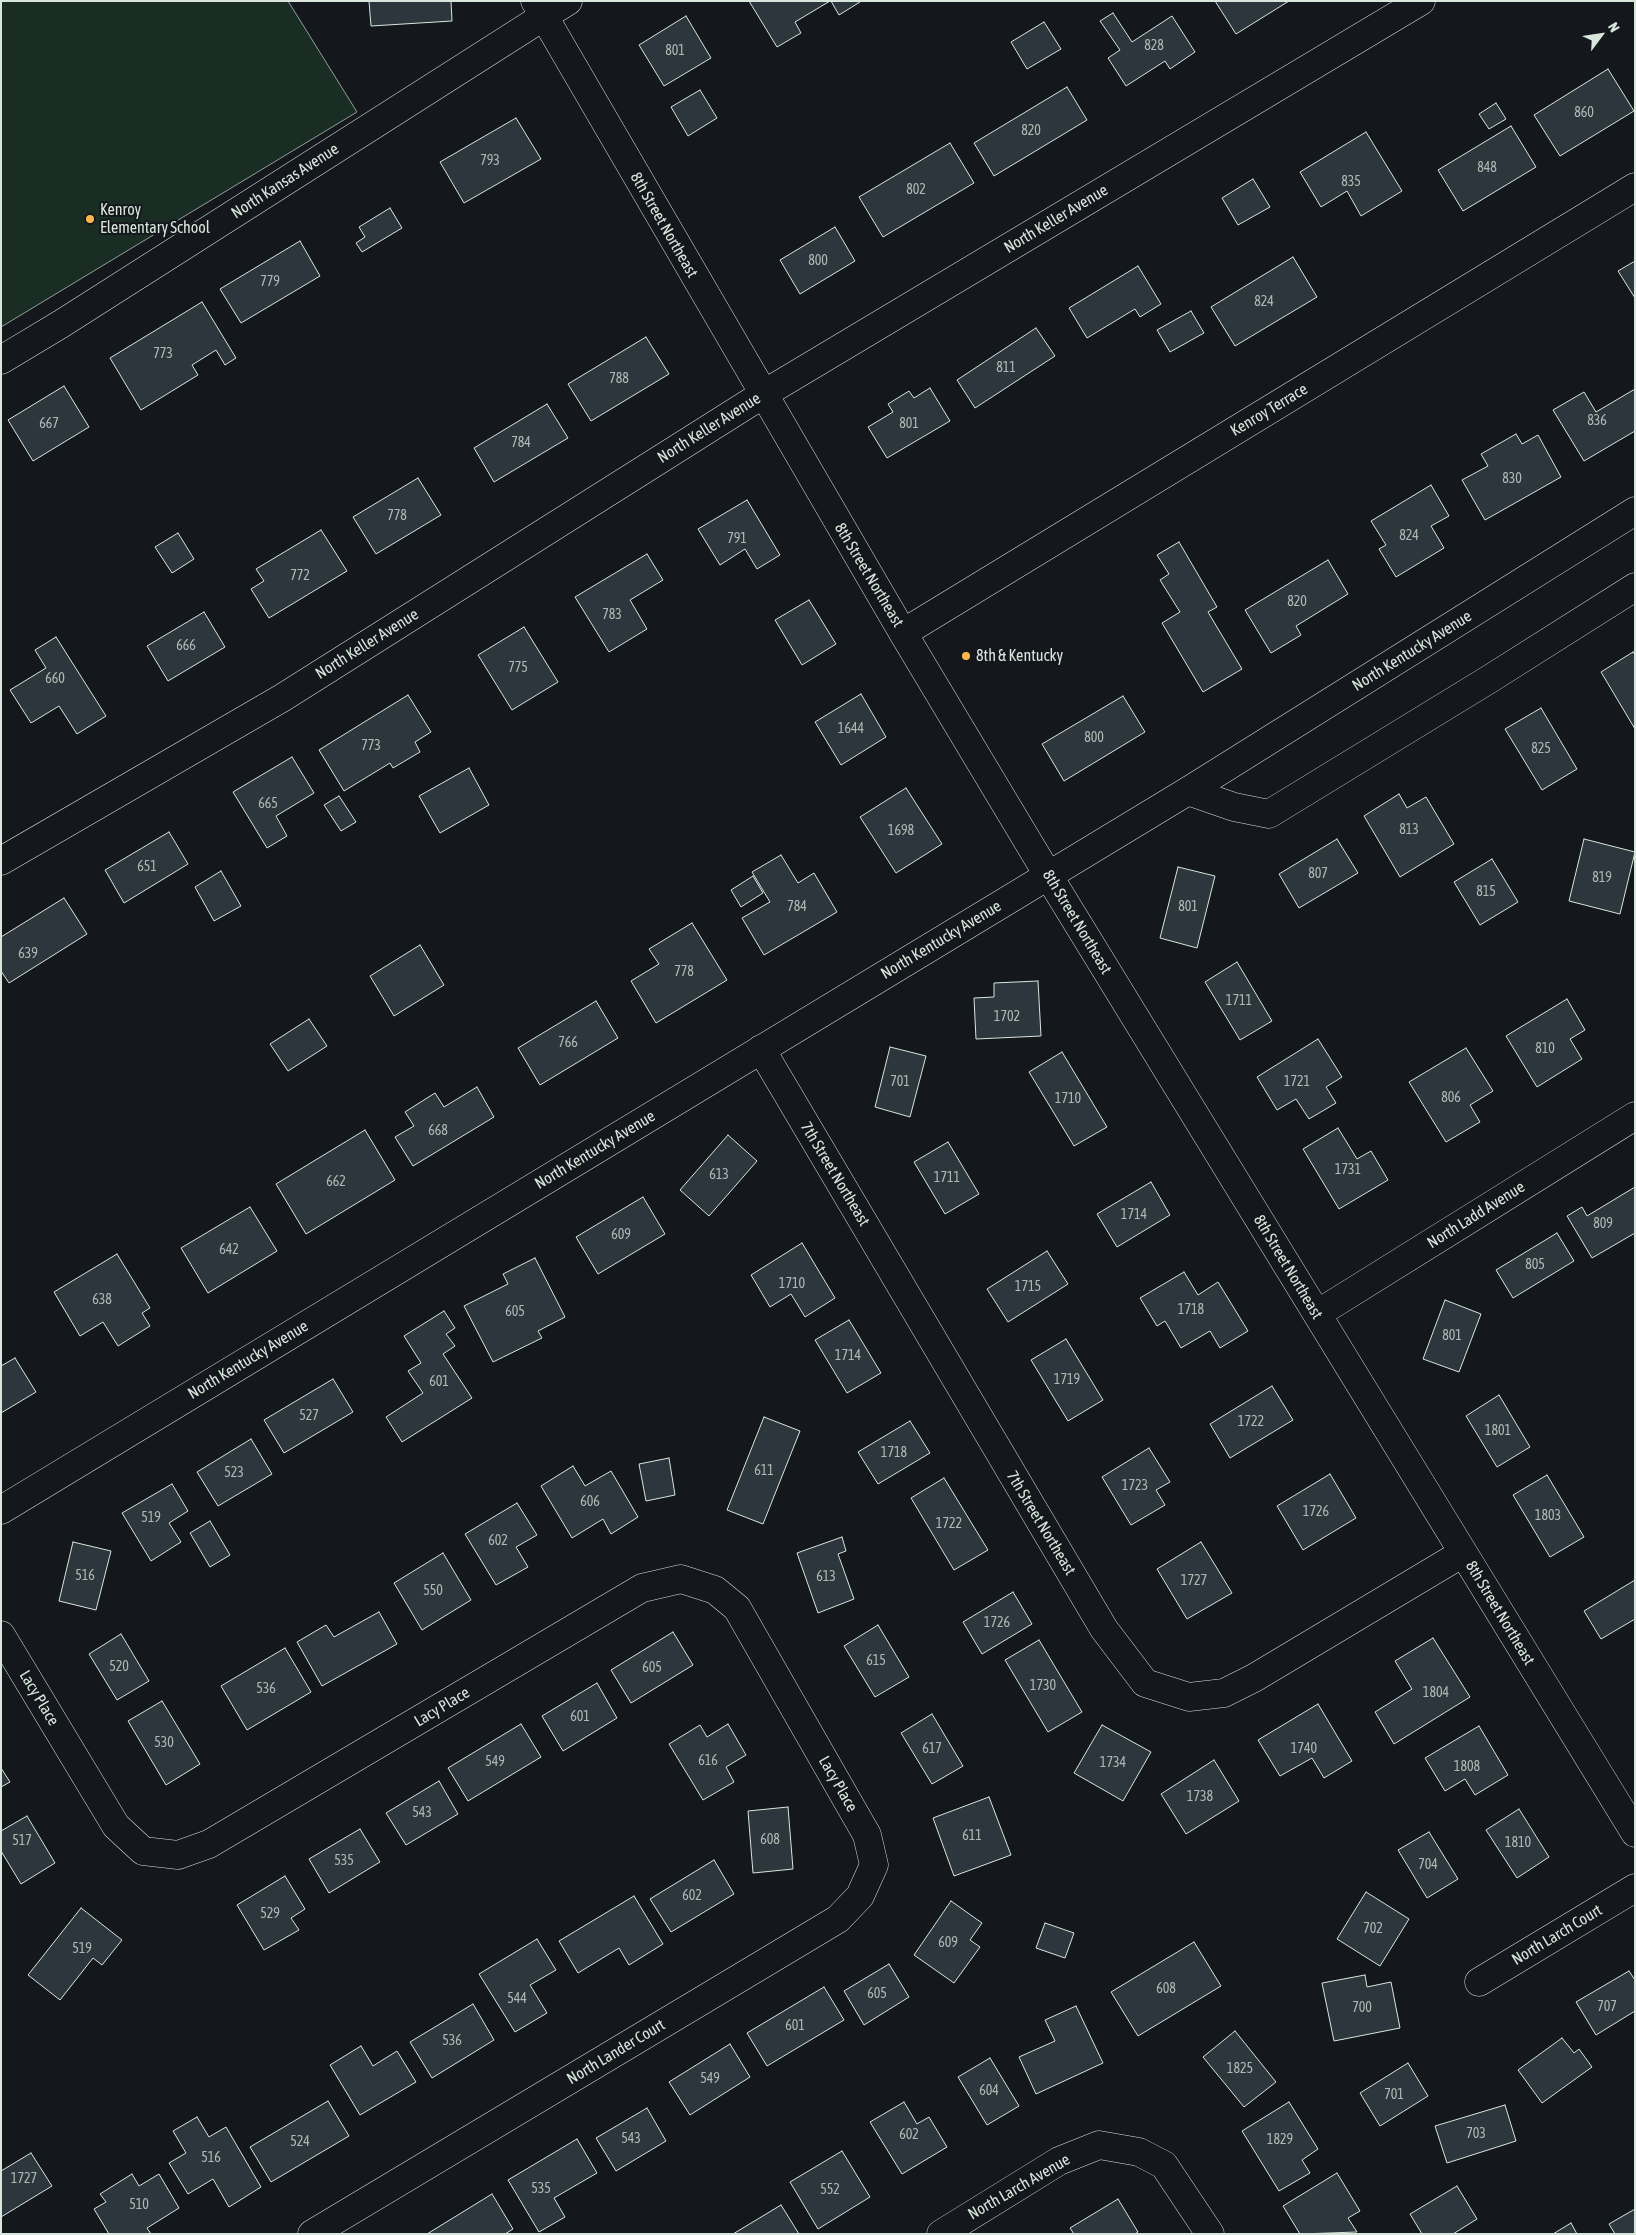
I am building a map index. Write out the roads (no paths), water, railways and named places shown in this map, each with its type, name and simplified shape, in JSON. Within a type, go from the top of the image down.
[{"type":"street","name":"North Kansas Avenue","points":[[1,360],[61,324],[540,8],[568,1]]},
{"type":"street","name":"North Keller Avenue","points":[[1,862],[282,698],[762,394],[1421,1]]},
{"type":"street","name":"8th Street Northeast","points":[[540,8],[762,394],[1048,875],[1635,1833]]},
{"type":"street","name":"Kenroy Terrace","points":[[903,633],[1635,187]]},
{"type":"street","name":"North Kentucky Avenue","points":[[1,1510],[1188,790],[1635,511]]},
{"type":"street","points":[[1188,790],[1234,808],[1269,814],[1488,680],[1635,587]]},
{"type":"street","name":"7th Street Northeast","points":[[761,1049],[1104,1629],[1145,1683],[1189,1697],[1224,1693],[1254,1678],[1463,1553]]},
{"type":"street","name":"North Ladd Avenue","points":[[1317,1314],[1635,1116]]},
{"type":"street","name":"Lacy Place","points":[[1,1635],[116,1826],[143,1851],[178,1855],[209,1844],[642,1588],[681,1579],[715,1590],[737,1608],[868,1836]]},
{"type":"street","name":"North Lander Court","points":[[312,2234],[838,1919],[860,1896],[874,1865],[868,1836]]},
{"type":"street","name":"North Larch Court","points":[[1479,1982],[1635,1888]]},
{"type":"street","name":"North Larch Avenue","points":[[941,2234],[1059,2161],[1099,2145],[1139,2152],[1164,2164],[1210,2234]]},
{"type":"place","name":"Kenroy Elementary School","points":[[90,219]]},
{"type":"place","name":"8th & Kentucky","points":[[966,656]]}]
